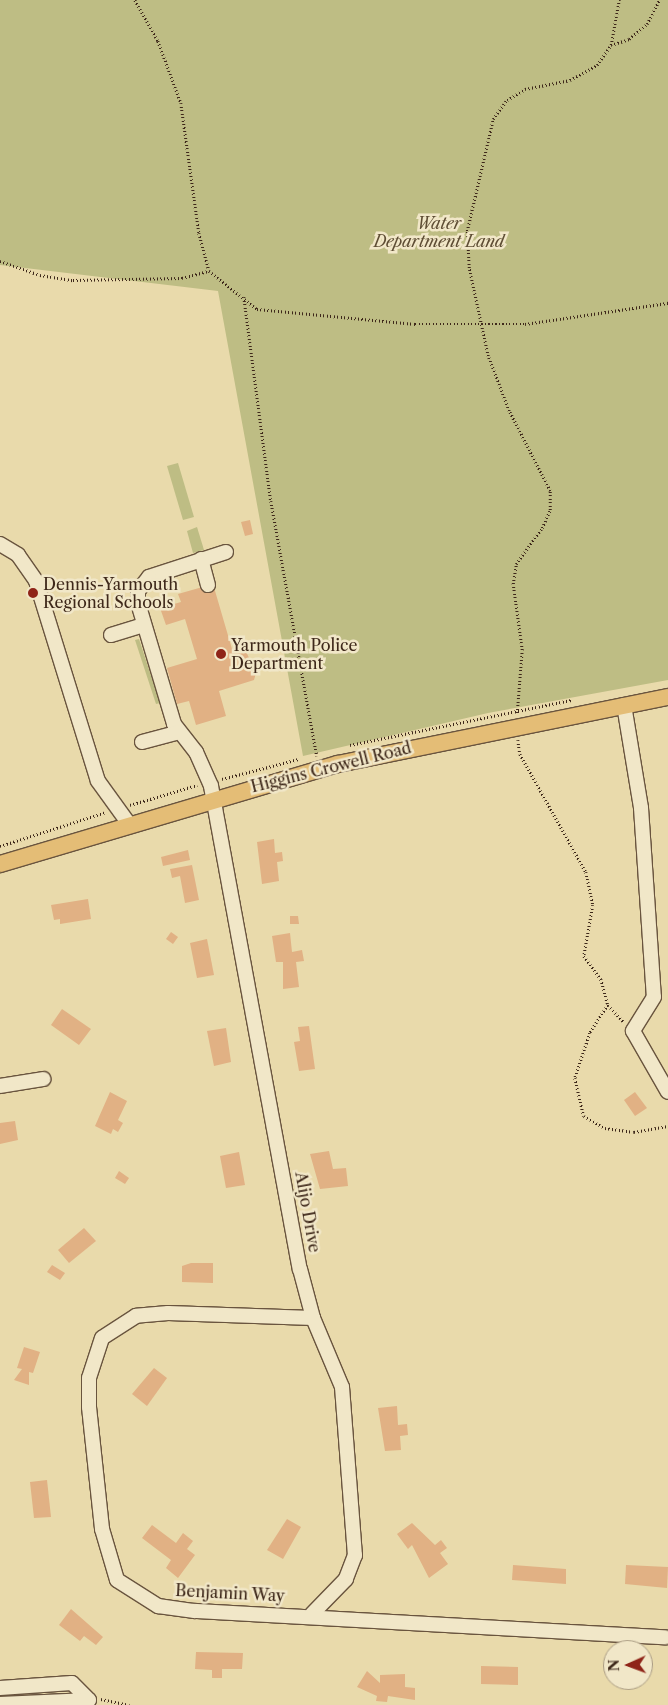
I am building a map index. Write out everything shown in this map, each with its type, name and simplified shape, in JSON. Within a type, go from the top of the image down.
[{"type":"main road","name":"Higgins Crowell Road","points":[[0,864],[214,798],[517,717],[624,705],[668,697]]},
{"type":"street","points":[[0,544],[18,555],[36,581],[98,781],[129,824]]},
{"type":"street","points":[[142,742],[179,732],[144,625],[138,597],[145,580],[201,559],[226,552]]},
{"type":"street","points":[[201,559],[208,585]]},
{"type":"street","points":[[111,634],[144,625]]},
{"type":"street","points":[[624,705],[641,808],[654,997],[632,1031],[668,1092]]},
{"type":"street","name":"Alijo Drive","points":[[179,732],[196,752],[214,798],[300,1269],[314,1318],[342,1388],[356,1542],[346,1580],[312,1614]]},
{"type":"street","points":[[0,1086],[43,1079]]},
{"type":"street","name":"Benjamin Way","points":[[314,1318],[220,1313],[136,1316],[102,1338],[89,1388],[102,1529],[117,1580],[158,1606],[312,1614],[667,1639]]},
{"type":"street","points":[[0,1688],[72,1683],[89,1702]]},
{"type":"street","points":[[0,1704],[89,1702]]},
{"type":"path","points":[[135,0],[158,41],[181,103],[199,233],[209,271],[244,296],[257,309],[415,324],[484,325],[525,324],[668,303]]},
{"type":"path","points":[[619,0],[611,45],[596,65],[570,80],[524,89],[507,100],[493,120],[467,231],[469,268],[484,325],[488,356],[502,394],[550,490],[550,510],[542,528],[516,564],[513,584],[522,650],[517,717],[520,754],[586,872],[593,905],[584,956],[600,979],[608,1005],[632,1031]]},
{"type":"path","points":[[611,45],[629,40],[646,24],[659,0]]},
{"type":"path","points":[[0,261],[40,275],[74,280],[182,278],[209,271]]},
{"type":"path","points":[[244,296],[266,473],[318,770]]},
{"type":"path","points":[[517,717],[530,707]]},
{"type":"path","points":[[497,712],[517,717]]},
{"type":"path","points":[[126,806],[200,784]]},
{"type":"path","points":[[0,846],[98,815]]},
{"type":"path","points":[[608,1005],[590,1033],[575,1078],[584,1116],[606,1128],[634,1132],[668,1126]]},
{"type":"path","points":[[89,1702],[129,1705]]},
{"type":"green space","name":"Water Department Land","points":[[0,0],[668,0],[668,680],[488,713],[303,756],[218,291],[0,265]]},
{"type":"green space","points":[[178,463],[194,517],[183,520],[167,466]]},
{"type":"green space","points":[[197,527],[204,550],[193,553],[187,531]]},
{"type":"green space","points":[[139,639],[160,703],[156,704],[135,640]]},
{"type":"building","points":[[250,520],[253,534],[245,536],[241,522]]},
{"type":"building","name":"Yarmouth Police Department","points":[[213,584],[232,649],[243,645],[256,673],[254,680],[219,691],[226,716],[196,725],[189,701],[177,704],[167,668],[197,659],[185,619],[166,625],[160,608],[181,602],[178,594]]},
{"type":"building","points":[[274,839],[275,853],[282,852],[283,861],[277,862],[279,881],[262,884],[257,842]]},
{"type":"building","points":[[188,850],[190,860],[163,866],[161,857]]},
{"type":"building","points":[[192,865],[199,900],[185,903],[180,876],[172,878],[170,869]]},
{"type":"building","points":[[88,899],[91,919],[60,924],[60,919],[54,920],[51,905]]},
{"type":"building","points":[[290,916],[298,916],[299,924],[290,924]]},
{"type":"building","points":[[171,932],[178,937],[173,944],[166,939]]},
{"type":"building","points":[[290,933],[292,952],[302,950],[304,961],[296,962],[299,987],[283,989],[283,962],[276,962],[272,936]]},
{"type":"building","points":[[207,939],[214,975],[197,978],[190,943]]},
{"type":"building","points":[[62,1009],[91,1029],[79,1045],[51,1025]]},
{"type":"building","points":[[309,1026],[315,1069],[299,1071],[294,1042],[300,1041],[298,1027]]},
{"type":"building","points":[[226,1028],[231,1062],[214,1066],[207,1031]]},
{"type":"building","points":[[110,1092],[127,1101],[118,1120],[123,1123],[118,1132],[113,1129],[111,1134],[95,1126]]},
{"type":"building","points":[[635,1092],[647,1108],[635,1116],[624,1100]]},
{"type":"building","points":[[15,1121],[18,1140],[0,1144],[0,1123]]},
{"type":"building","points":[[329,1151],[333,1169],[346,1168],[348,1186],[320,1189],[310,1154]]},
{"type":"building","points":[[239,1152],[245,1185],[226,1188],[220,1156]]},
{"type":"building","points":[[119,1171],[129,1178],[125,1184],[115,1178]]},
{"type":"building","points":[[84,1228],[96,1241],[69,1263],[58,1250]]},
{"type":"building","points":[[191,1263],[213,1263],[213,1283],[182,1282],[182,1266]]},
{"type":"building","points":[[52,1265],[65,1273],[60,1280],[47,1272]]},
{"type":"building","points":[[24,1347],[40,1352],[33,1373],[29,1372],[29,1385],[14,1380],[22,1369],[17,1368]]},
{"type":"building","points":[[154,1368],[167,1378],[147,1406],[132,1394]]},
{"type":"building","points":[[397,1406],[398,1425],[407,1424],[408,1435],[400,1436],[401,1450],[385,1451],[378,1408]]},
{"type":"building","points":[[47,1480],[51,1517],[34,1518],[30,1482]]},
{"type":"building","points":[[287,1519],[301,1527],[283,1559],[267,1550]]},
{"type":"building","points":[[412,1523],[435,1545],[441,1540],[447,1548],[440,1553],[448,1564],[429,1578],[412,1545],[408,1549],[397,1534]]},
{"type":"building","points":[[152,1525],[176,1543],[183,1533],[193,1541],[187,1549],[195,1555],[178,1578],[166,1568],[171,1560],[142,1538]]},
{"type":"building","points":[[513,1565],[566,1569],[566,1584],[512,1580]]},
{"type":"building","points":[[626,1565],[668,1567],[667,1588],[625,1584]]},
{"type":"building","points":[[71,1609],[103,1637],[96,1645],[84,1636],[80,1641],[59,1625]]},
{"type":"building","points":[[196,1652],[243,1653],[242,1669],[222,1669],[222,1678],[212,1678],[212,1670],[195,1669]]},
{"type":"building","points":[[481,1666],[518,1667],[518,1685],[481,1684]]},
{"type":"building","points":[[367,1671],[380,1683],[380,1675],[405,1674],[405,1687],[415,1688],[415,1700],[388,1696],[387,1702],[376,1701],[377,1696],[357,1687]]},
{"type":"place","name":"Dennis-Yarmouth Regional Schools","points":[[33,593]]},
{"type":"place","name":"Yarmouth Police Department","points":[[221,654]]}]
